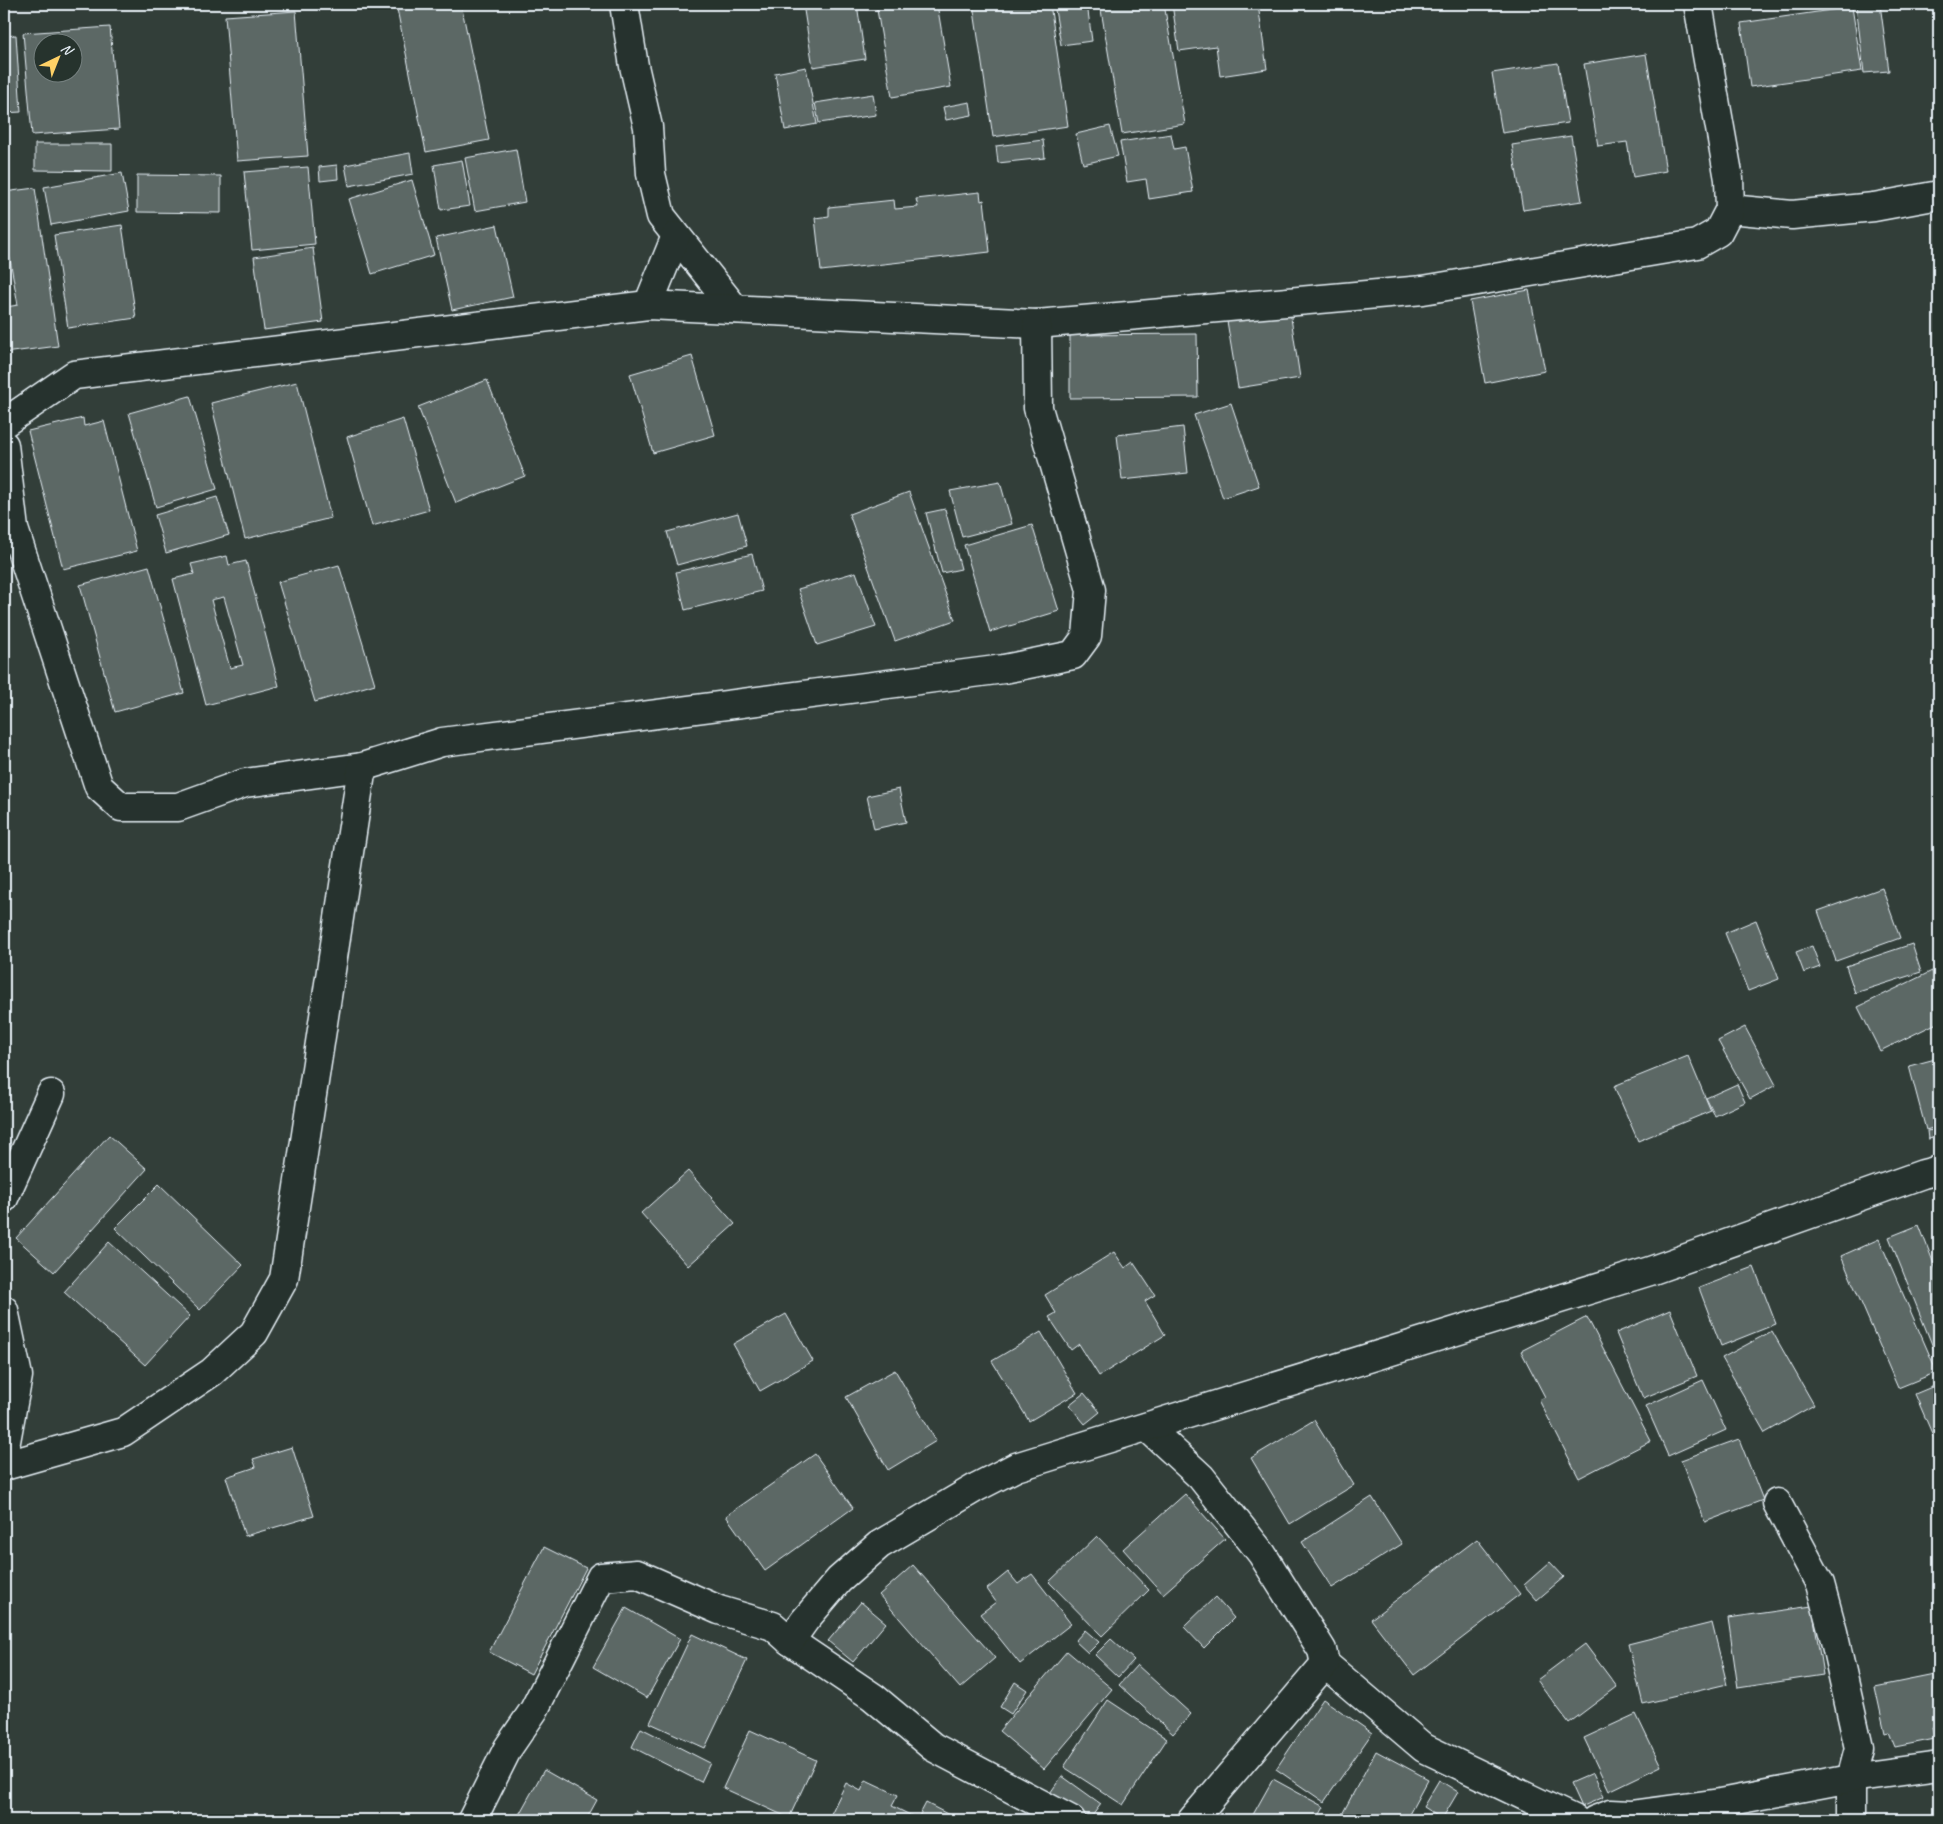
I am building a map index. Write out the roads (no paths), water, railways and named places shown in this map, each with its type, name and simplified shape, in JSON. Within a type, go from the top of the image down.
[{"type":"street","points":[[624,4],[634,66],[648,126],[651,174],[661,216],[735,309]]},
{"type":"street","points":[[4,423],[74,375],[648,305],[1036,324],[1423,290],[1697,244],[1718,232],[1730,209],[1729,180],[1698,4]]},
{"type":"street","points":[[1730,209],[1792,215],[1874,207],[1939,195]]},
{"type":"street","points":[[648,305],[676,236]]},
{"type":"street","points":[[4,445],[14,529],[99,787],[120,807],[178,807],[246,783],[362,767],[442,742],[994,670],[1073,655],[1087,636],[1091,590],[1038,408],[1036,324]]},
{"type":"street","points":[[4,1466],[123,1432],[212,1372],[254,1333],[284,1278],[362,767]]},
{"type":"street","points":[[4,1198],[51,1094]]},
{"type":"street","points":[[790,1642],[839,1580],[879,1545],[977,1487],[1016,1467],[1650,1271],[1923,1174],[1939,1170]]},
{"type":"street","points":[[4,1310],[18,1376],[4,1452]]},
{"type":"street","points":[[1147,1426],[1201,1477],[1262,1554],[1322,1650],[1325,1664],[1424,1748],[1575,1820]]},
{"type":"street","points":[[1776,1503],[1820,1584],[1834,1632],[1860,1748],[1851,1778],[1851,1820]]},
{"type":"street","points":[[472,1820],[508,1748],[534,1710],[601,1578],[637,1574],[719,1610],[773,1626],[790,1642],[873,1697],[933,1747],[1071,1820]]},
{"type":"street","points":[[1192,1820],[1325,1664]]},
{"type":"street","points":[[1595,1820],[1611,1814],[1631,1815],[1720,1803],[1851,1778],[1939,1766]]}]
